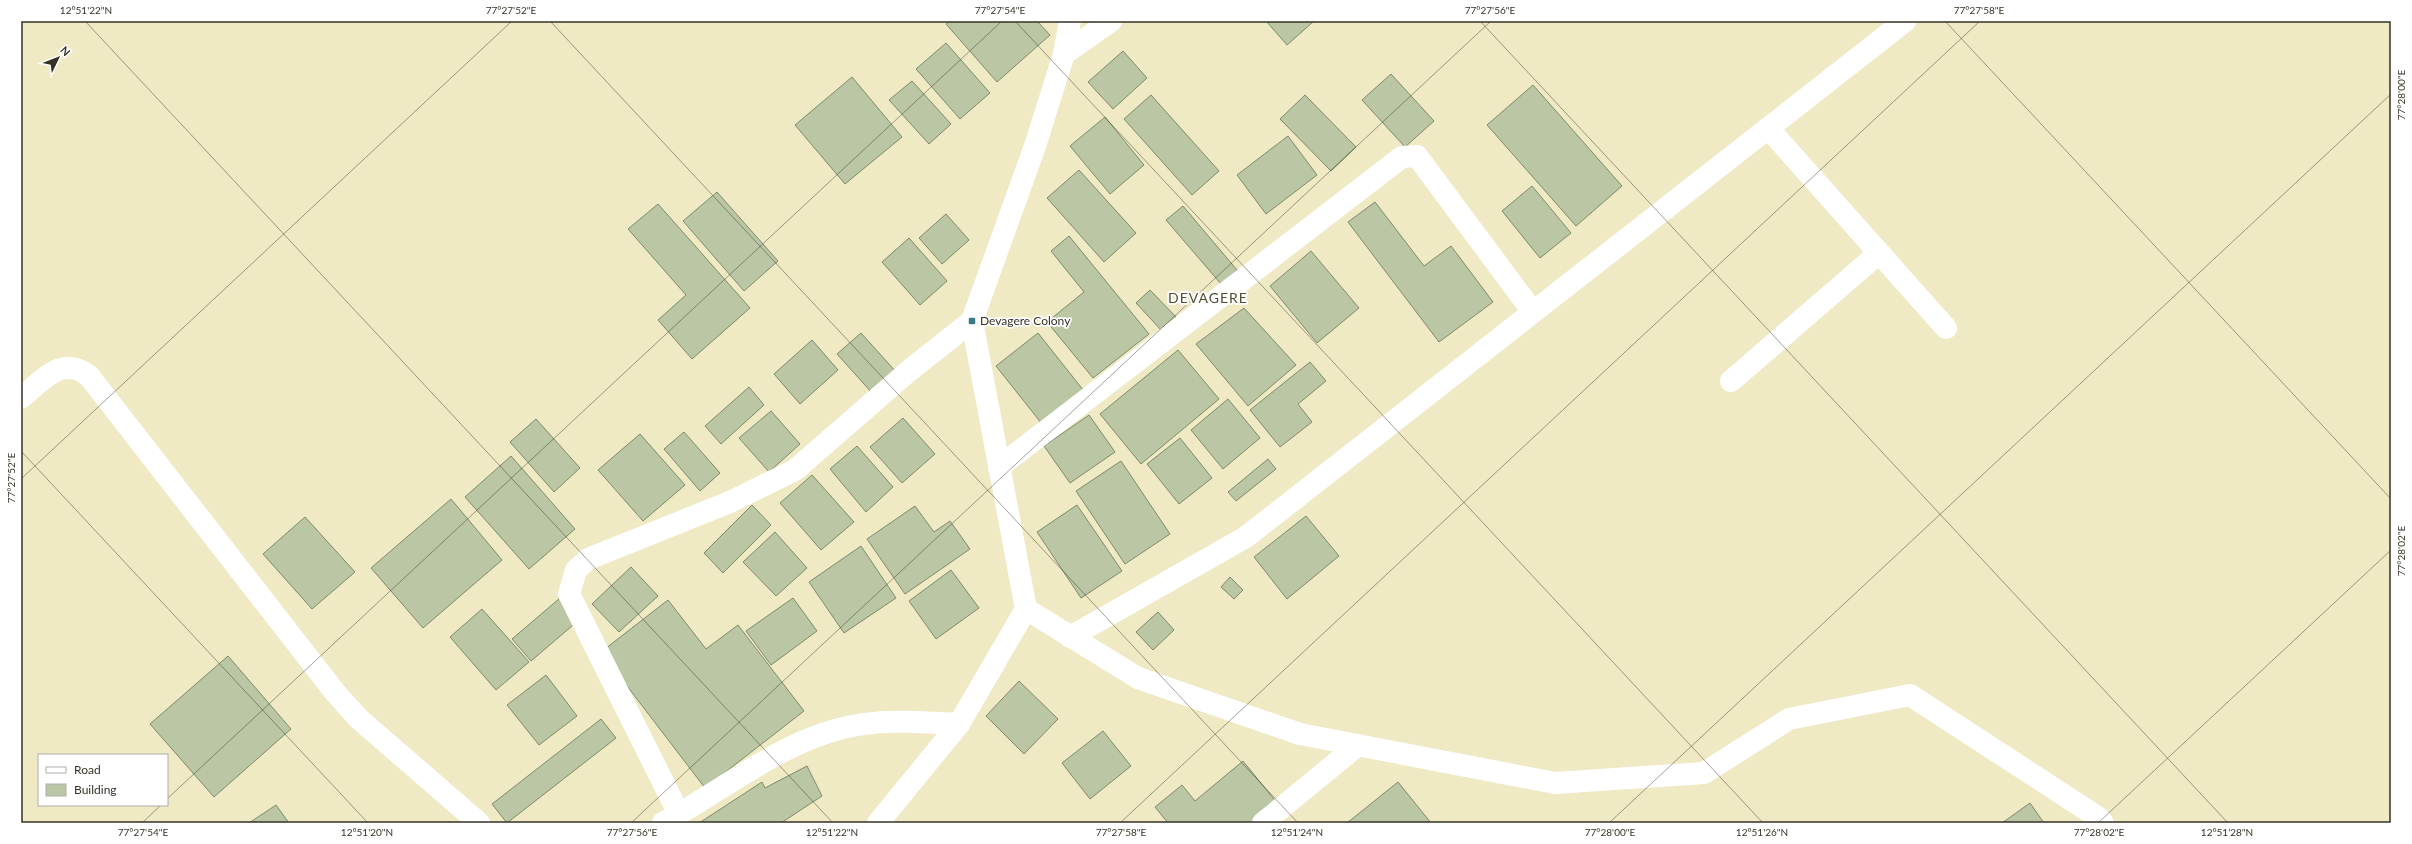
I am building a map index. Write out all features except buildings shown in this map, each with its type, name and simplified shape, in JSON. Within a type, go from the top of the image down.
[{"type":"street","points":[[878,823],[959,724],[1026,609],[972,321],[1035,146],[1064,54],[1070,21]]},
{"type":"street","points":[[1064,54],[1111,21]]},
{"type":"street","points":[[1070,637],[1246,537],[1905,21]]},
{"type":"street","points":[[1768,128],[1946,328]]},
{"type":"street","points":[[999,467],[1402,157],[1417,156],[1533,312]]},
{"type":"street","points":[[1731,381],[1879,254]]},
{"type":"street","points":[[959,724],[873,723],[833,731],[786,748],[671,819],[569,594],[576,570],[588,559],[730,502],[795,470],[910,370],[972,321]]},
{"type":"street","points":[[21,398],[60,368],[76,368],[89,376],[303,652],[348,707],[358,718],[479,823]]},
{"type":"street","points":[[1026,609],[1138,678],[1300,734],[1555,783],[1704,773],[1789,719],[1910,695],[2099,818],[2103,823]]},
{"type":"street","points":[[1263,823],[1358,745]]},
{"type":"place","name":"Devagere Colony","points":[[972,321]]},
{"type":"district","name":"DEVAGERE","points":[[1208,298]]}]
